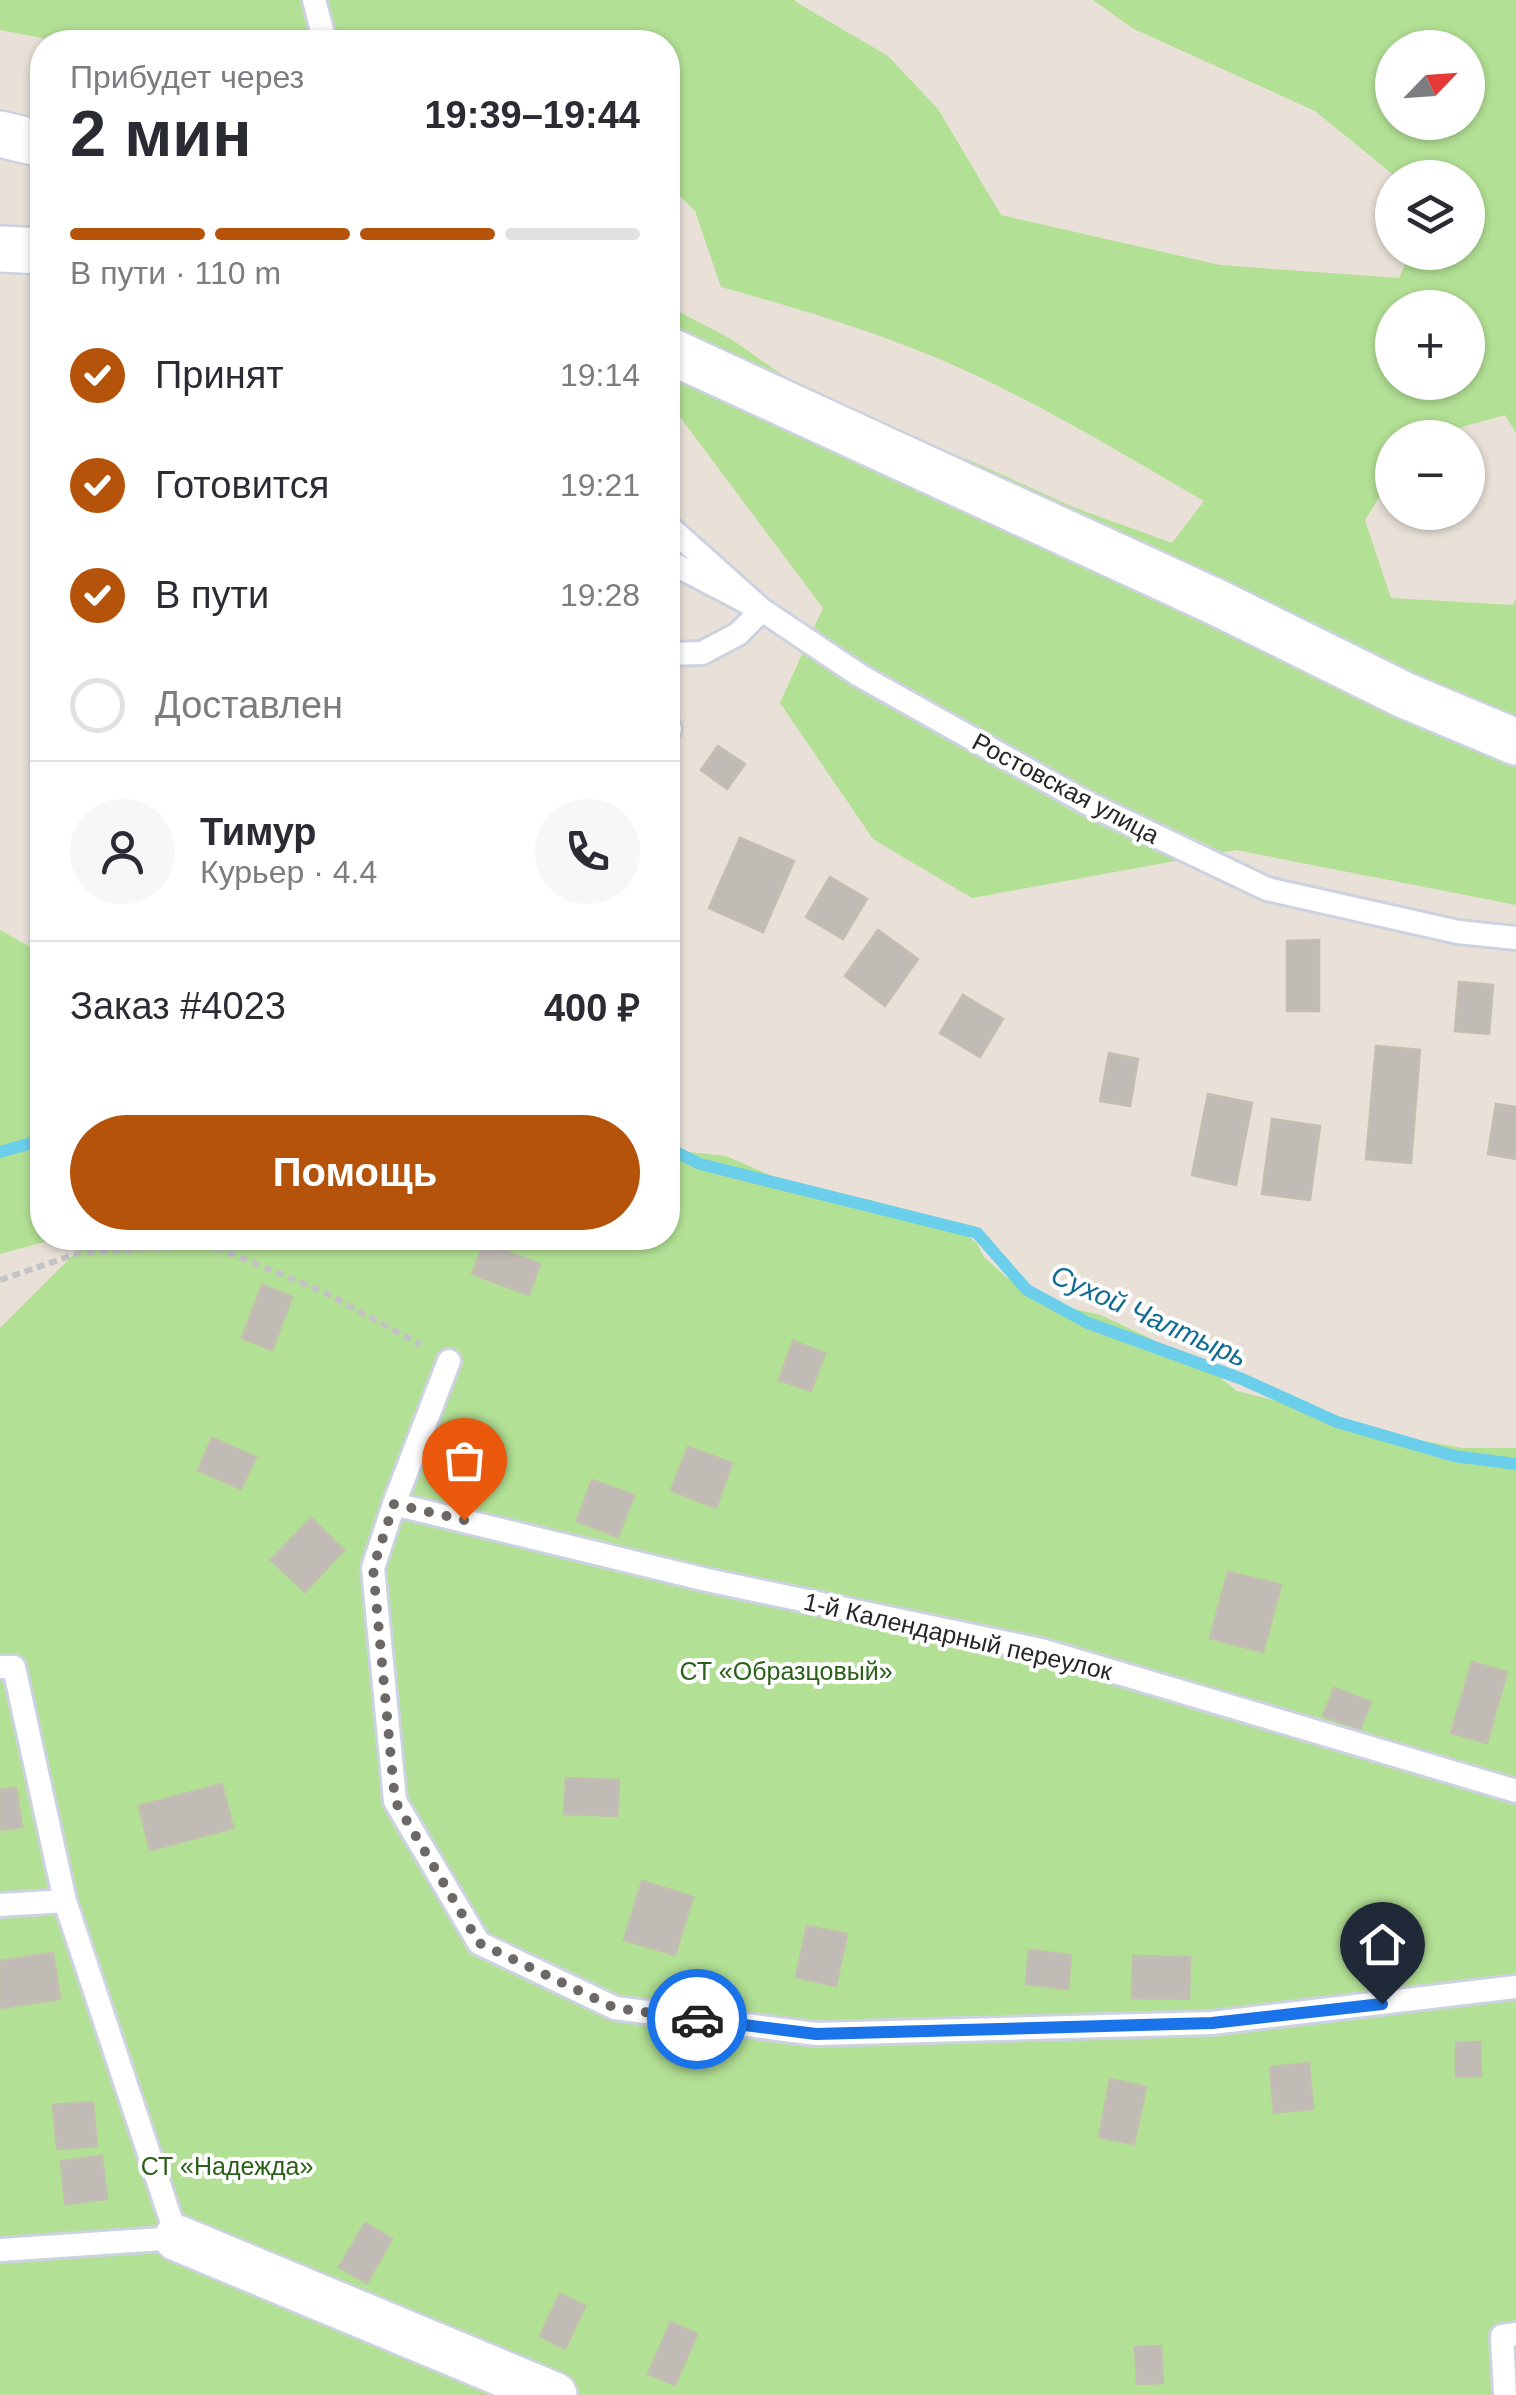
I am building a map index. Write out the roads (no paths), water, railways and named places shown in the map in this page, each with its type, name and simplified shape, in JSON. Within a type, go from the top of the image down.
[{"type":"street","points":[[0,134],[30,141]]},
{"type":"street","points":[[0,249],[30,250]]},
{"type":"street","points":[[680,356],[1216,602],[1404,695],[1516,742]]},
{"type":"street","points":[[176,2238],[554,2395]]},
{"type":"lane","points":[[314,0],[322,30]]},
{"type":"lane","name":"Ростовская улица","points":[[680,537],[762,610],[858,675],[1085,802],[1267,889],[1458,932],[1516,938]]},
{"type":"lane","points":[[680,568],[762,610],[738,634],[702,653],[680,654]]},
{"type":"lane","points":[[450,1360],[373,1568],[395,1801],[479,1943],[615,2008],[816,2034],[1212,2023],[1516,1987]]},
{"type":"lane","name":"1-й Календарный переулок","points":[[394,1504],[707,1580],[1041,1650],[1516,1791]]},
{"type":"lane","points":[[0,2250],[176,2238],[65,1901],[7,1667]]},
{"type":"lane","points":[[0,1906],[65,1901]]},
{"type":"lane","points":[[1505,2395],[1502,2336],[1516,2334]]},
{"type":"waterway","name":"Сухой Чалтырь","points":[[0,1152],[30,1143]]},
{"type":"waterway","name":"Сухой Чалтырь","points":[[680,1154],[700,1164],[977,1233],[1027,1290],[1088,1323],[1242,1379],[1337,1422],[1454,1456],[1516,1464]]},
{"type":"park label","name":"СТ «Образцовый»","points":[[786,1671]]},
{"type":"park label","name":"СТ «Надежда»","points":[[227,2166]]}]
